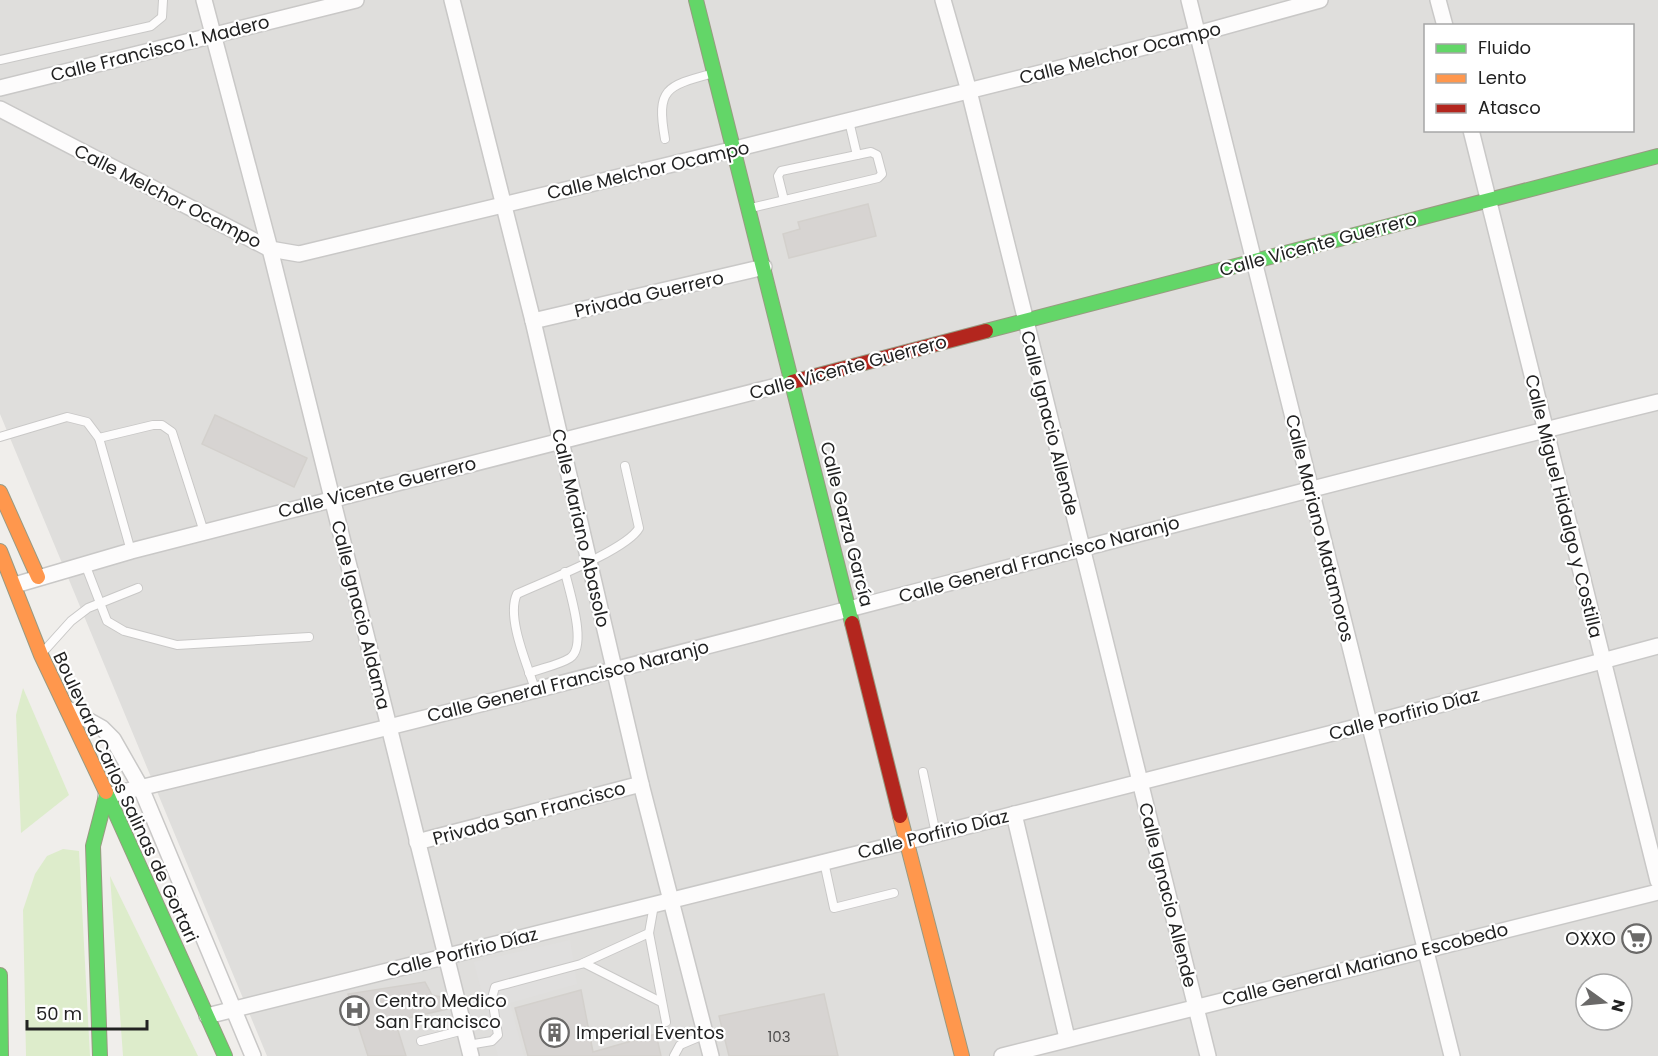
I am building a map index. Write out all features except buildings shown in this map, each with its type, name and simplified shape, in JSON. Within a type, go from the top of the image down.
[{"type":"main road","name":"Calle Garza García","points":[[696,0],[850,609],[905,842],[962,1056]]},
{"type":"main road","name":"Calle Vicente Guerrero","points":[[792,382],[1658,156]]},
{"type":"main road","points":[[0,492],[38,577]]},
{"type":"main road","name":"Boulevard Carlos Salinas de Gortari","points":[[0,551],[41,655],[68,709],[225,1056]]},
{"type":"main road","points":[[100,1056],[93,846],[106,796]]},
{"type":"main road","points":[[0,975],[1,1056]]},
{"type":"street","name":"Calle Ignacio Aldama","points":[[204,0],[270,249],[469,1051]]},
{"type":"street","name":"Calle Francisco I. Madero","points":[[0,88],[356,0]]},
{"type":"street","name":"Calle Mariano Abasolo","points":[[452,0],[534,321],[641,784],[711,1056]]},
{"type":"street","name":"Calle Ignacio Allende","points":[[943,0],[969,91],[1208,1056]]},
{"type":"street","name":"Calle Mariano Matamoros","points":[[1189,0],[1452,1056]]},
{"type":"street","name":"Calle Melchor Ocampo","points":[[0,109],[270,249],[299,254],[849,121],[1197,34],[1320,0]]},
{"type":"street","points":[[1438,0],[1444,24]]},
{"type":"street","name":"Calle Miguel Hidalgo y Costilla","points":[[1471,132],[1658,881]]},
{"type":"street","name":"Privada Guerrero","points":[[534,321],[764,267]]},
{"type":"street","name":"Calle Vicente Guerrero","points":[[15,585],[131,551],[792,382]]},
{"type":"street","name":"Calle General Francisco Naranjo","points":[[106,796],[850,609],[1311,488],[1658,402]]},
{"type":"street","name":"Calle Porfirio Díaz","points":[[207,1016],[1368,724],[1658,646]]},
{"type":"street","points":[[68,709],[102,728],[113,739],[141,788],[254,1056]]},
{"type":"street","name":"Privada San Francisco","points":[[417,842],[641,784]]},
{"type":"street","points":[[1014,814],[1067,1038]]},
{"type":"street","name":"Calle General Mariano Escobedo","points":[[1002,1056],[1425,948],[1658,892]]},
{"type":"lane","points":[[0,60],[151,26],[162,17],[163,0]]},
{"type":"lane","points":[[665,139],[660,109],[663,98],[670,89],[715,73]]},
{"type":"lane","points":[[849,121],[857,154]]},
{"type":"lane","points":[[750,208],[784,200],[881,176],[876,153],[857,154],[781,171],[778,176],[784,200]]},
{"type":"lane","points":[[0,437],[67,417],[87,422],[99,438],[131,551]]},
{"type":"lane","points":[[99,438],[153,425],[162,425],[172,432],[204,532]]},
{"type":"lane","points":[[535,689],[512,605],[517,594],[589,561],[635,536],[639,528],[625,466]]},
{"type":"lane","points":[[85,564],[107,621],[116,628],[160,643],[192,645],[309,637]]},
{"type":"lane","points":[[530,673],[570,658],[576,650],[579,639],[565,572]]},
{"type":"lane","points":[[41,655],[71,621],[88,608],[138,588]]},
{"type":"lane","points":[[923,772],[936,834]]},
{"type":"lane","points":[[824,862],[834,908],[894,892]]},
{"type":"lane","points":[[654,904],[649,933],[666,1022]]},
{"type":"lane","points":[[469,1051],[492,1041],[498,1035],[492,998],[495,987],[584,963],[649,933]]},
{"type":"lane","points":[[584,963],[661,1002]]},
{"type":"lane","points":[[421,1041],[464,1030]]},
{"type":"lane","points":[[674,1056],[680,1044],[706,1034]]},
{"type":"shaded area","points":[[0,0],[1658,0],[1658,1056],[267,1056],[0,414]]},
{"type":"shaded area","points":[[570,940],[577,984],[510,1003],[524,1056],[498,1056],[474,962]]},
{"type":"green space","points":[[23,688],[69,795],[21,833],[16,715]]},
{"type":"green space","points":[[63,849],[79,851],[90,1056],[26,1056],[23,910],[35,874],[47,856]]},
{"type":"green space","points":[[110,876],[198,1056],[123,1056]]},
{"type":"traffic: fast","points":[[696,0],[852,623]]},
{"type":"traffic: fast","points":[[986,331],[1658,156]]},
{"type":"traffic: fast","points":[[106,792],[225,1056]]},
{"type":"traffic: fast","points":[[100,1056],[93,846],[106,796]]},
{"type":"traffic: fast","points":[[0,975],[1,1056]]},
{"type":"traffic: slow","points":[[0,492],[38,577]]},
{"type":"traffic: slow","points":[[0,551],[41,655],[106,792]]},
{"type":"traffic: slow","points":[[900,816],[962,1056]]},
{"type":"traffic: jam","points":[[792,382],[986,331]]},
{"type":"traffic: jam","points":[[852,623],[900,816]]},
{"type":"place","name":"OXXO","points":[[1637,938]]},
{"type":"place","name":"Centro Medico San Francisco","points":[[354,1010]]},
{"type":"place","name":"Imperial Eventos","points":[[555,1032]]}]
